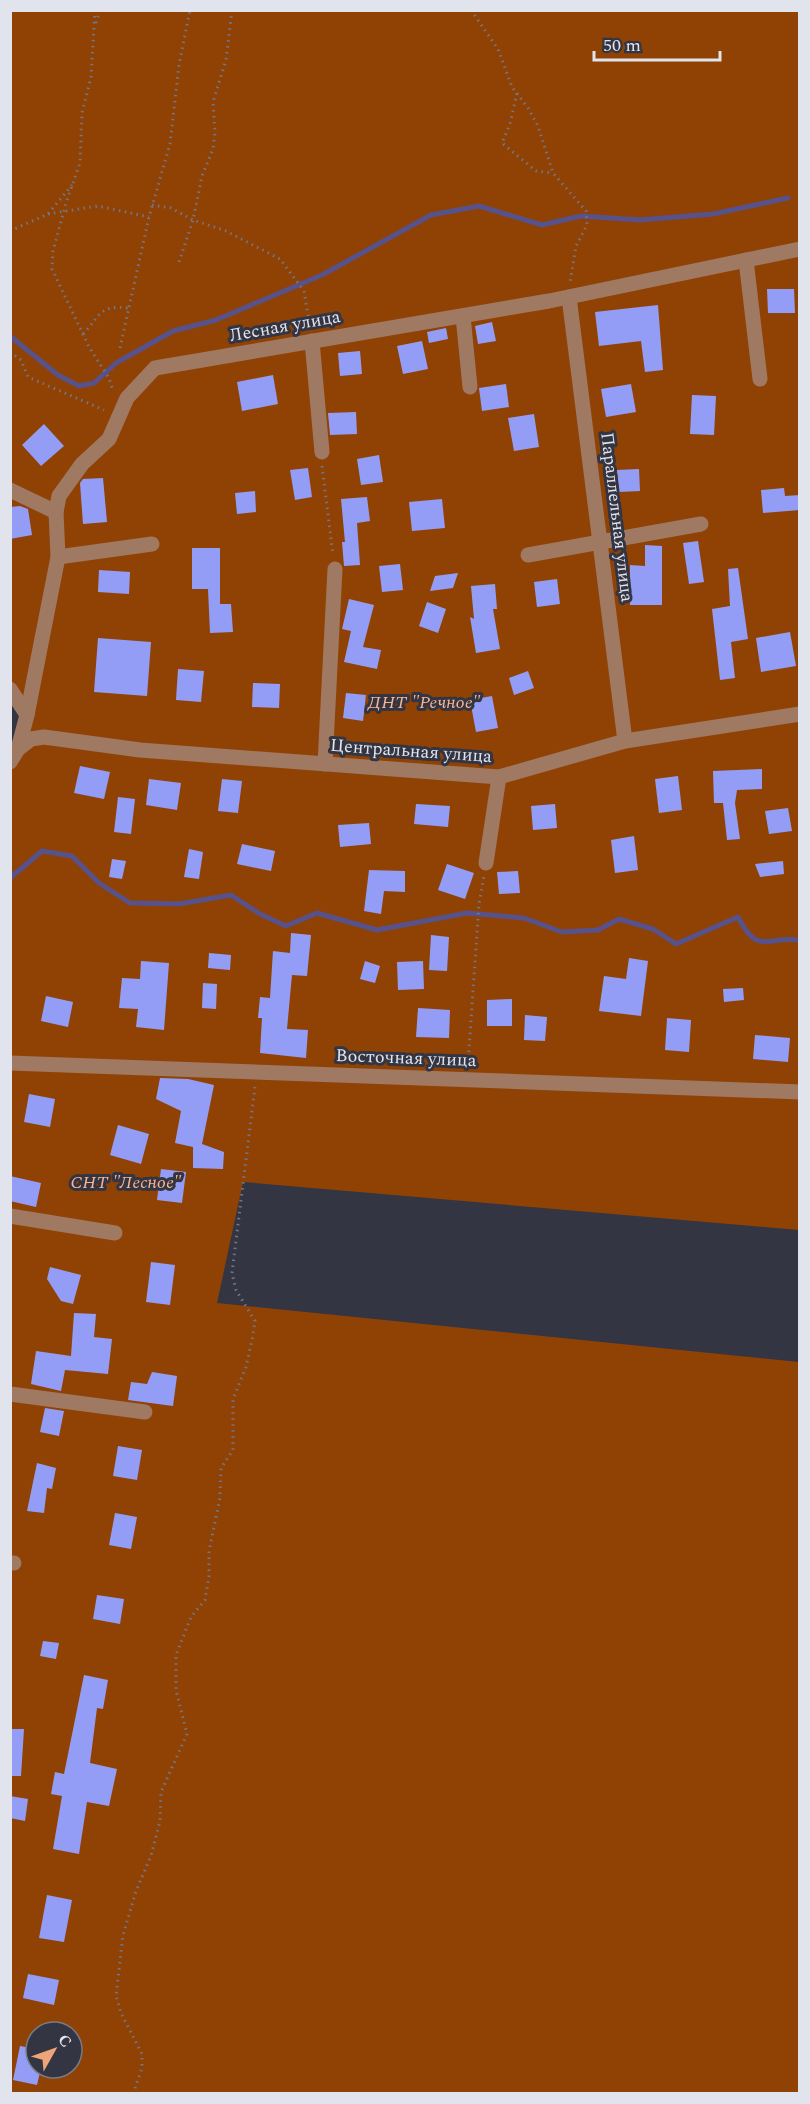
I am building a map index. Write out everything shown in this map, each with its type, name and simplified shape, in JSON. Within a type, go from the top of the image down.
[{"type":"street","name":"Лесная улица","points":[[14,755],[27,715],[58,557],[56,512],[59,496],[68,482],[109,439],[127,398],[155,368],[569,297],[800,249]]},
{"type":"street","points":[[746,260],[760,379]]},
{"type":"street","name":"Параллельная улица","points":[[569,297],[625,741]]},
{"type":"street","points":[[463,316],[470,387]]},
{"type":"street","points":[[312,341],[322,452]]},
{"type":"street","points":[[10,490],[56,512]]},
{"type":"street","points":[[528,555],[600,540],[701,524]]},
{"type":"street","points":[[58,557],[152,544]]},
{"type":"street","points":[[325,764],[334,569]]},
{"type":"street","points":[[10,689],[27,715]]},
{"type":"street","name":"Центральная улица","points":[[14,755],[31,739],[44,737],[140,750],[499,777],[625,741],[800,714]]},
{"type":"street","points":[[486,863],[499,777]]},
{"type":"street","name":"Восточная улица","points":[[10,1063],[800,1092]]},
{"type":"street","points":[[10,1216],[115,1233]]},
{"type":"street","points":[[10,1394],[145,1412]]},
{"type":"path","points":[[95,10],[91,77],[82,113],[80,163],[54,251],[52,269],[83,334],[109,378],[120,415]]},
{"type":"path","points":[[94,28],[100,10]]},
{"type":"path","points":[[120,348],[148,217],[170,144],[179,65],[190,10]]},
{"type":"path","points":[[179,262],[193,220],[202,176],[213,149],[216,132],[213,102],[226,60],[232,10]]},
{"type":"path","points":[[471,10],[498,49],[517,93],[538,126],[553,172],[586,211],[587,225],[576,246],[570,271],[569,297]]},
{"type":"path","points":[[517,93],[510,124],[502,143],[536,171],[553,172]]},
{"type":"path","points":[[48,214],[73,184]]},
{"type":"path","points":[[152,205],[171,208],[193,220],[226,231],[270,252],[293,274],[304,291],[312,341]]},
{"type":"path","points":[[10,231],[48,214],[98,206],[148,217]]},
{"type":"path","points":[[83,334],[102,309],[111,306],[128,308]]},
{"type":"path","points":[[10,352],[21,360],[28,376],[120,415]]},
{"type":"path","points":[[322,452],[334,569]]},
{"type":"path","points":[[467,1079],[479,904],[486,863]]},
{"type":"path","points":[[133,2094],[142,2068],[142,2054],[121,2013],[116,1996],[123,1935],[136,1891],[151,1856],[160,1821],[161,1792],[187,1734],[176,1690],[176,1655],[191,1617],[205,1600],[209,1576],[209,1551],[220,1498],[221,1468],[233,1450],[234,1399],[246,1367],[255,1321],[236,1290],[232,1273],[257,1072]]},
{"type":"green space","points":[[11,11],[799,11],[799,1230],[243,1182],[217,1303],[799,1362],[799,2093],[11,2093],[10,762],[26,720],[11,691]]},
{"type":"building","points":[[767,289],[794,289],[795,313],[768,313]]},
{"type":"building","points":[[658,305],[663,370],[645,372],[641,341],[599,346],[595,312]]},
{"type":"building","points":[[492,322],[496,341],[478,344],[475,326]]},
{"type":"building","points":[[446,328],[448,339],[429,343],[427,332]]},
{"type":"building","points":[[422,341],[428,369],[403,374],[397,346]]},
{"type":"building","points":[[360,351],[362,374],[340,376],[338,353]]},
{"type":"building","points":[[273,375],[278,404],[242,411],[237,382]]},
{"type":"building","points":[[506,384],[509,407],[482,411],[479,388]]},
{"type":"building","points":[[631,384],[636,412],[606,417],[601,389]]},
{"type":"building","points":[[692,395],[716,396],[714,435],[690,434]]},
{"type":"building","points":[[356,412],[357,434],[330,435],[328,413]]},
{"type":"building","points":[[534,414],[539,447],[514,451],[508,418]]},
{"type":"building","points":[[44,424],[64,446],[41,466],[22,445]]},
{"type":"building","points":[[379,455],[383,482],[361,485],[357,459]]},
{"type":"building","points":[[308,468],[312,497],[295,500],[290,470]]},
{"type":"building","points":[[639,469],[640,491],[619,492],[617,470]]},
{"type":"building","points":[[103,478],[107,522],[83,524],[80,483],[83,479]]},
{"type":"building","points":[[784,488],[785,496],[800,495],[800,510],[763,513],[761,490]]},
{"type":"building","points":[[255,491],[256,512],[237,514],[235,493]]},
{"type":"building","points":[[367,497],[370,521],[357,523],[360,565],[344,566],[342,542],[345,542],[341,499]]},
{"type":"building","points":[[442,499],[445,528],[412,531],[409,502]]},
{"type":"building","points":[[20,506],[28,509],[32,535],[10,539],[10,507]]},
{"type":"building","points":[[698,541],[704,582],[689,584],[683,543]]},
{"type":"building","points":[[645,545],[662,546],[662,605],[630,605],[630,565],[645,566]]},
{"type":"building","points":[[192,548],[220,548],[220,604],[231,604],[233,632],[210,633],[208,589],[192,589]]},
{"type":"building","points":[[400,564],[403,590],[382,592],[379,566]]},
{"type":"building","points":[[738,568],[748,639],[731,642],[735,678],[720,680],[712,609],[730,606],[728,569]]},
{"type":"building","points":[[99,570],[130,572],[129,594],[98,592]]},
{"type":"building","points":[[458,573],[453,588],[430,591],[435,576]]},
{"type":"building","points":[[557,579],[560,604],[537,607],[534,582]]},
{"type":"building","points":[[495,584],[497,609],[493,609],[500,649],[476,653],[470,617],[474,619],[471,586]]},
{"type":"building","points":[[349,599],[374,605],[363,647],[381,650],[377,669],[344,662],[351,631],[342,629]]},
{"type":"building","points":[[427,602],[446,609],[438,633],[419,626]]},
{"type":"building","points":[[790,632],[796,666],[761,672],[756,638]]},
{"type":"building","points":[[98,638],[151,642],[147,696],[94,692]]},
{"type":"building","points":[[178,669],[204,671],[201,702],[176,700]]},
{"type":"building","points":[[528,671],[534,688],[514,695],[509,678]]},
{"type":"building","points":[[253,683],[280,684],[279,708],[252,707]]},
{"type":"building","points":[[346,693],[366,695],[363,721],[343,718]]},
{"type":"building","points":[[492,696],[498,728],[476,732],[470,700]]},
{"type":"building","points":[[80,766],[110,772],[104,799],[74,793]]},
{"type":"building","points":[[762,769],[762,789],[737,790],[735,803],[740,839],[727,840],[723,803],[714,803],[713,771]]},
{"type":"building","points":[[678,776],[682,810],[659,813],[655,779]]},
{"type":"building","points":[[149,779],[181,783],[177,810],[146,805]]},
{"type":"building","points":[[222,779],[242,781],[238,813],[218,811]]},
{"type":"building","points":[[118,797],[135,799],[131,834],[114,832]]},
{"type":"building","points":[[416,804],[450,806],[448,827],[414,824]]},
{"type":"building","points":[[555,804],[557,828],[533,830],[531,806]]},
{"type":"building","points":[[788,808],[792,831],[769,834],[765,811]]},
{"type":"building","points":[[369,823],[371,844],[340,847],[338,825]]},
{"type":"building","points":[[634,836],[638,870],[615,873],[611,840]]},
{"type":"building","points":[[242,844],[275,851],[271,871],[237,864]]},
{"type":"building","points":[[189,849],[203,852],[199,879],[184,877]]},
{"type":"building","points":[[112,859],[126,861],[122,879],[109,877]]},
{"type":"building","points":[[783,861],[784,874],[760,877],[755,864]]},
{"type":"building","points":[[447,864],[474,873],[465,899],[438,890]]},
{"type":"building","points":[[369,870],[405,871],[405,892],[384,891],[381,914],[364,911]]},
{"type":"building","points":[[518,871],[520,893],[499,894],[497,872]]},
{"type":"building","points":[[291,933],[311,935],[307,976],[292,975],[287,1029],[308,1030],[306,1058],[260,1053],[262,1018],[258,1018],[260,997],[270,998],[273,951],[290,953]]},
{"type":"building","points":[[431,935],[449,937],[447,971],[429,970]]},
{"type":"building","points":[[209,953],[231,955],[230,970],[208,968]]},
{"type":"building","points":[[629,958],[648,961],[641,1016],[599,1011],[604,976],[626,979]]},
{"type":"building","points":[[141,961],[169,963],[164,1030],[136,1027],[138,1009],[119,1008],[122,978],[140,979]]},
{"type":"building","points":[[365,961],[380,966],[375,983],[360,979]]},
{"type":"building","points":[[423,961],[424,989],[398,990],[397,962]]},
{"type":"building","points":[[203,983],[217,984],[216,1009],[202,1008]]},
{"type":"building","points":[[743,988],[744,1000],[724,1002],[723,989]]},
{"type":"building","points":[[46,996],[73,1002],[68,1027],[41,1021]]},
{"type":"building","points":[[512,999],[512,1026],[487,1026],[487,1000]]},
{"type":"building","points":[[418,1008],[450,1010],[449,1038],[416,1037]]},
{"type":"building","points":[[525,1015],[547,1017],[545,1041],[524,1040]]},
{"type":"building","points":[[667,1018],[691,1020],[689,1052],[665,1050]]},
{"type":"building","points":[[755,1035],[790,1038],[788,1062],[753,1059]]},
{"type":"building","points":[[160,1078],[188,1079],[214,1085],[202,1144],[224,1152],[223,1169],[193,1168],[193,1147],[175,1143],[181,1111],[156,1099]]},
{"type":"building","points":[[29,1094],[55,1099],[50,1127],[24,1122]]},
{"type":"building","points":[[118,1125],[149,1134],[141,1164],[110,1155]]},
{"type":"building","points":[[161,1169],[186,1172],[182,1203],[157,1200]]},
{"type":"building","points":[[10,1176],[41,1183],[36,1207],[10,1201]]},
{"type":"building","points":[[151,1262],[175,1265],[170,1305],[146,1302]]},
{"type":"building","points":[[50,1267],[81,1275],[73,1304],[61,1301],[47,1279]]},
{"type":"building","points":[[74,1313],[96,1314],[94,1337],[112,1339],[108,1374],[65,1370],[61,1391],[31,1384],[36,1351],[71,1356]]},
{"type":"building","points":[[152,1372],[177,1376],[173,1406],[128,1400],[131,1382],[147,1384]]},
{"type":"building","points":[[45,1408],[64,1411],[59,1436],[40,1432]]},
{"type":"building","points":[[118,1446],[142,1450],[137,1480],[113,1476]]},
{"type":"building","points":[[37,1463],[56,1468],[52,1489],[47,1488],[44,1513],[27,1511]]},
{"type":"building","points":[[115,1513],[137,1517],[131,1549],[109,1545]]},
{"type":"building","points":[[97,1595],[124,1599],[120,1624],[93,1619]]},
{"type":"building","points":[[43,1641],[59,1643],[56,1659],[40,1656]]},
{"type":"building","points":[[84,1675],[108,1680],[103,1709],[97,1708],[90,1763],[117,1769],[109,1806],[87,1802],[79,1854],[53,1849],[62,1796],[51,1794],[55,1772],[64,1774]]},
{"type":"building","points":[[10,1729],[24,1729],[21,1776],[10,1776]]},
{"type":"building","points":[[10,1796],[28,1799],[25,1821],[10,1818]]},
{"type":"building","points":[[47,1895],[72,1900],[64,1942],[39,1938]]},
{"type":"building","points":[[28,1974],[59,1980],[54,2005],[23,1998]]},
{"type":"building","points":[[20,2046],[24,2047],[24,2080],[38,2080],[37,2085],[13,2080]]},
{"type":"waterway","points":[[10,336],[58,375],[79,386],[94,383],[116,363],[173,331],[216,320],[322,275],[431,215],[479,206],[542,225],[581,216],[640,220],[713,214],[788,198]]},
{"type":"waterway","points":[[10,878],[42,851],[72,856],[99,883],[130,903],[179,904],[231,895],[260,914],[286,926],[317,913],[377,930],[467,913],[524,918],[562,932],[598,930],[619,919],[653,929],[676,944],[738,917],[745,929],[757,940],[764,942],[800,940]]},
{"type":"park label","name":"ДНТ \"Речное\"","points":[[424,702]]},
{"type":"park label","name":"СНТ \"Лесное\"","points":[[126,1182]]}]
